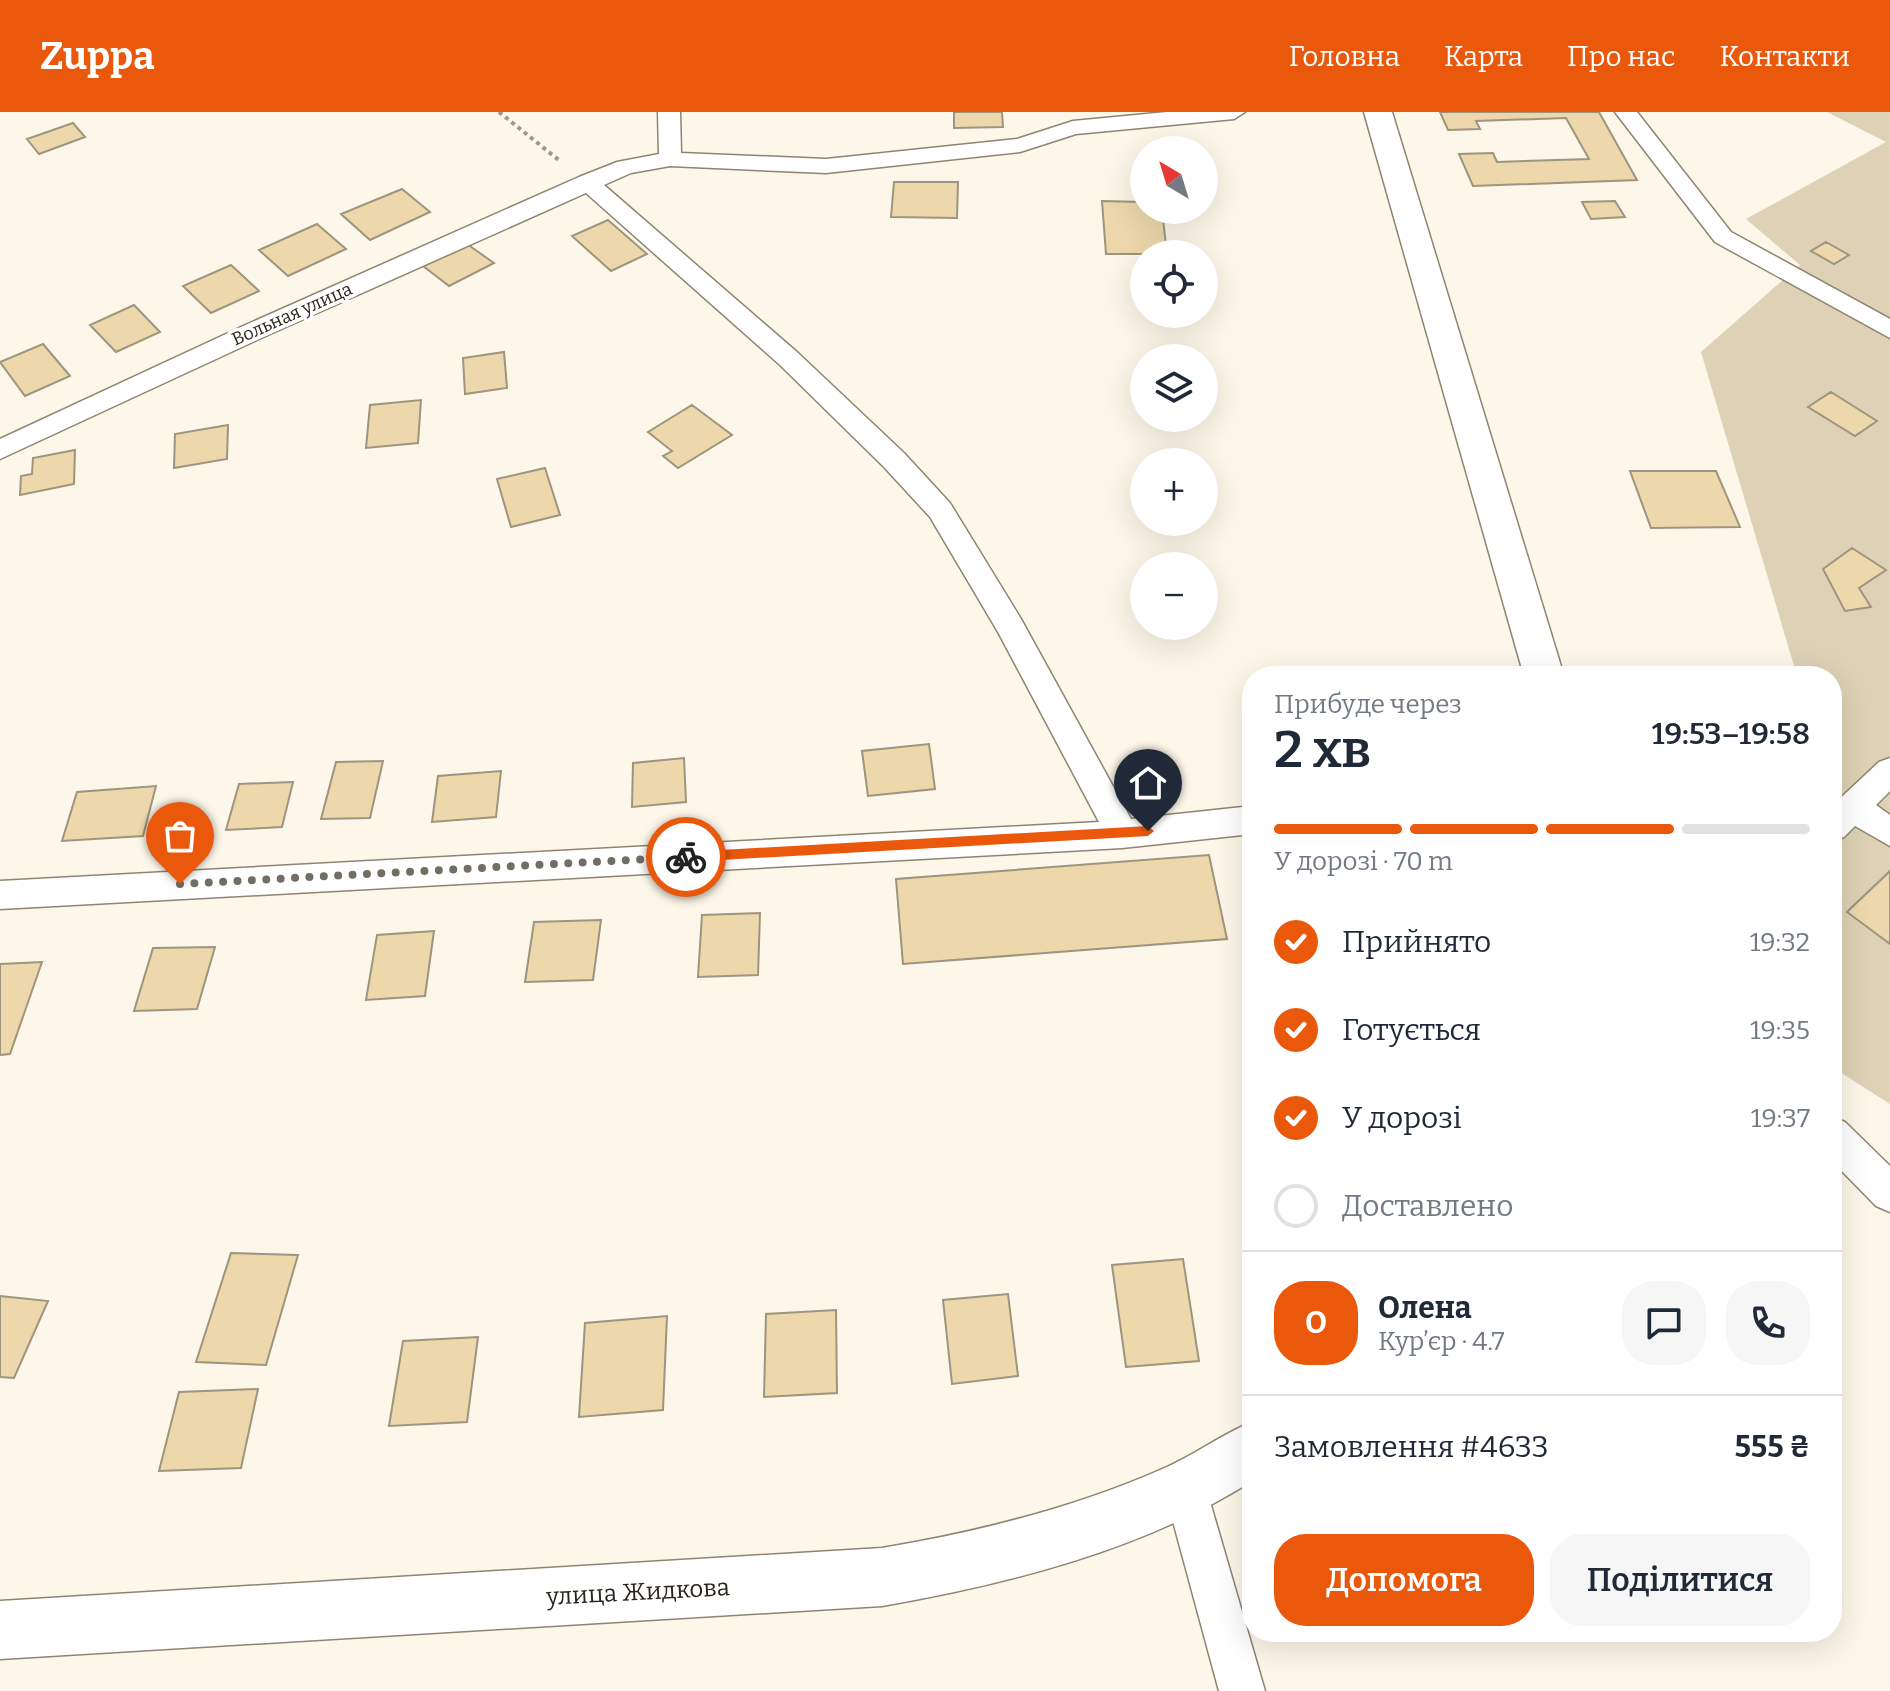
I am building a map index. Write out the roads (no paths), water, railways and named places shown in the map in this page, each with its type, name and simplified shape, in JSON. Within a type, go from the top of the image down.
[{"type":"main road","points":[[1378,112],[1541,666]]},
{"type":"main road","name":"улица Жидкова","points":[[0,1630],[882,1577],[964,1564],[1044,1543],[1185,1488],[1242,1455]]},
{"type":"street","points":[[669,112],[670,159]]},
{"type":"street","name":"Вольная улица","points":[[0,450],[250,333],[625,167],[670,159],[826,166],[1020,145],[1073,128],[1234,112]]},
{"type":"street","points":[[1626,112],[1723,237],[1890,330]]},
{"type":"street","points":[[587,182],[789,359],[894,460],[940,510],[1010,627],[1122,834]]},
{"type":"street","points":[[1890,771],[1842,817],[1890,832]]},
{"type":"street","points":[[0,895],[1122,834],[1242,821]]},
{"type":"street","points":[[1842,1145],[1890,1193]]},
{"type":"street","points":[[1185,1488],[1242,1691]]}]
